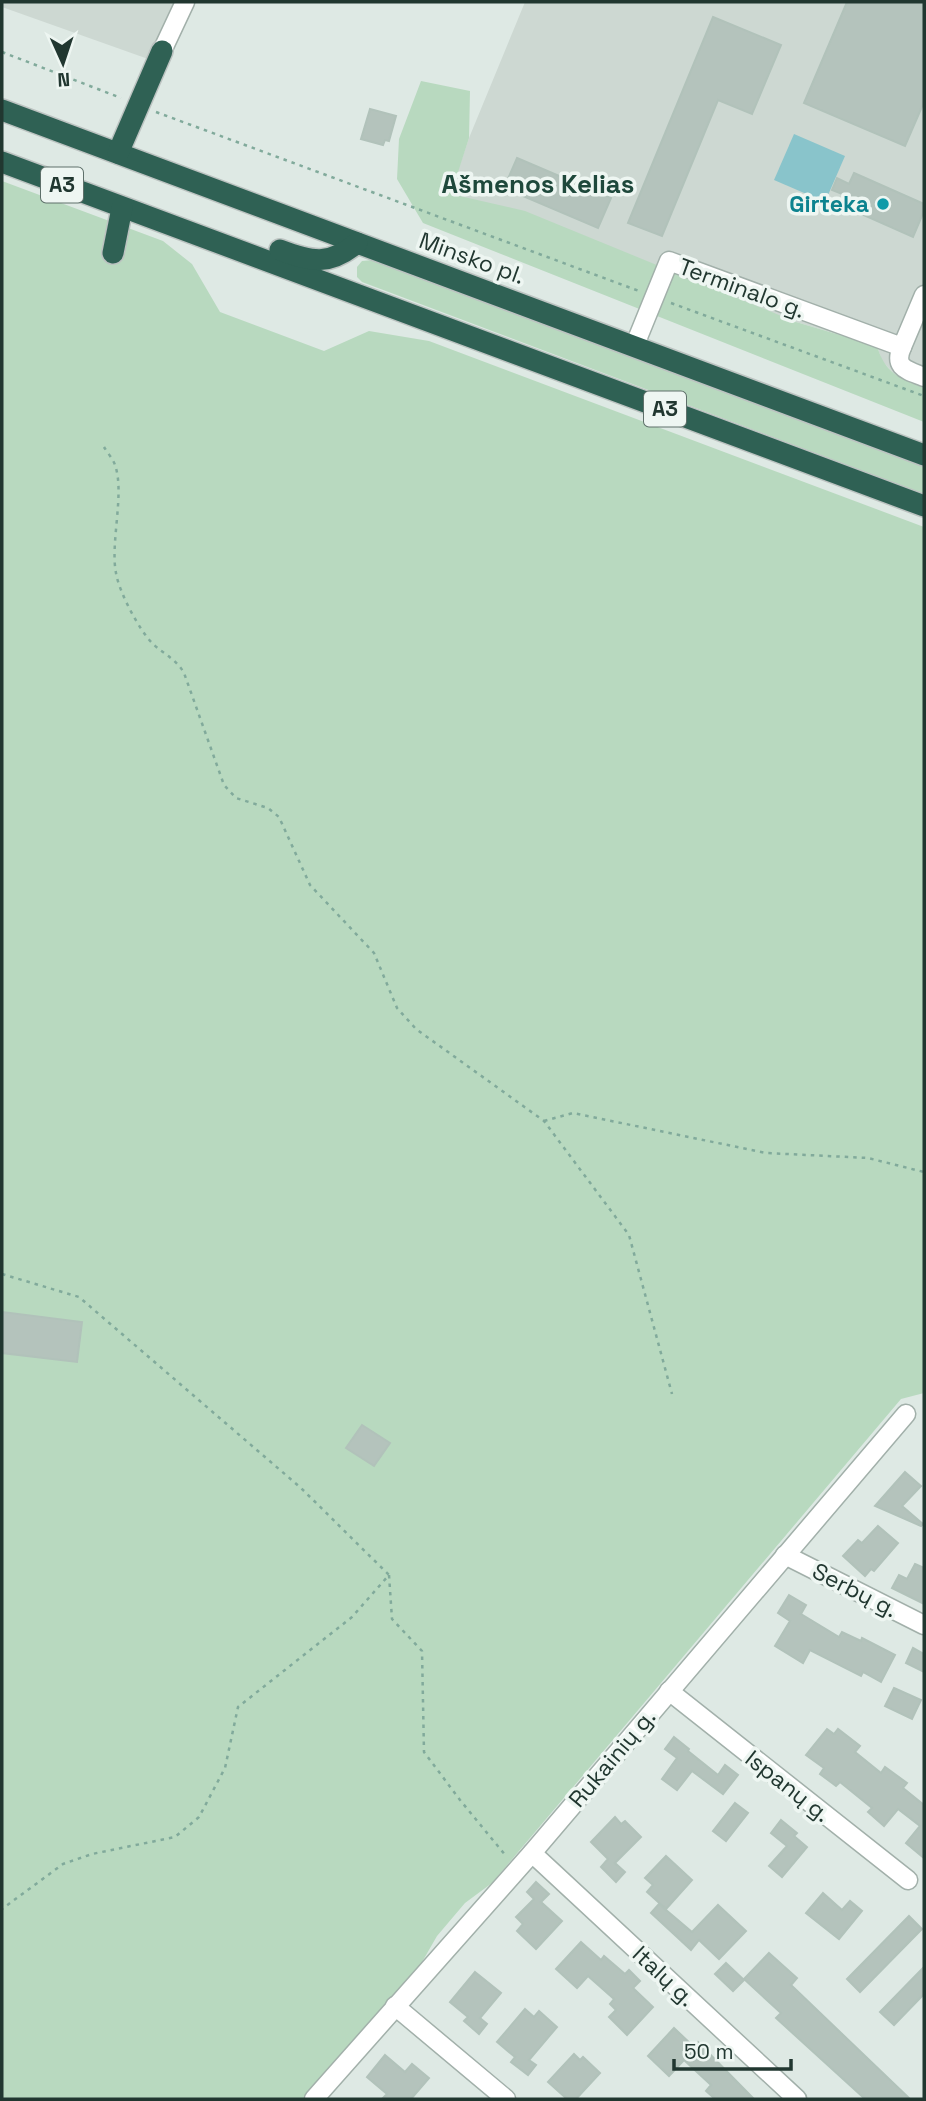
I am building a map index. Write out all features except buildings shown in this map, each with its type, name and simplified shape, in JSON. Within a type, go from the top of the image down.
[{"type":"highway","points":[[118,153],[162,51]]},
{"type":"highway","name":"Minsko pl.","points":[[2,110],[924,455]]},
{"type":"highway","name":"A3","points":[[2,162],[924,506]]},
{"type":"highway","points":[[113,253],[122,208]]},
{"type":"highway","points":[[166,222],[225,230],[305,259],[340,257],[357,243]]},
{"type":"street","points":[[162,51],[186,2]]},
{"type":"street","name":"Terminalo g.","points":[[634,347],[669,261],[902,346]]},
{"type":"street","points":[[924,295],[898,357],[905,370],[924,377]]},
{"type":"street","name":"Rukainių g.","points":[[314,2099],[532,1853],[906,1414]]},
{"type":"street","name":"Serbų g.","points":[[785,1555],[924,1625]]},
{"type":"street","name":"Ispanų g.","points":[[669,1692],[908,1880]]},
{"type":"street","name":"Italų g.","points":[[532,1853],[797,2099]]},
{"type":"street","points":[[395,2006],[506,2099]]},
{"type":"path","points":[[2,52],[138,105],[924,396]]},
{"type":"path","points":[[104,447],[115,464],[116,572],[121,589],[140,627],[153,644],[177,661],[184,673],[224,785],[236,798],[268,808],[279,817],[310,885],[374,953],[397,1008],[416,1029],[544,1121],[629,1235],[672,1394]]},
{"type":"path","points":[[544,1121],[573,1113],[766,1153],[868,1158],[924,1172]]},
{"type":"path","points":[[2,1274],[79,1297],[301,1488],[389,1574],[392,1619],[422,1651],[424,1752],[518,1869]]},
{"type":"path","points":[[2,1909],[63,1864],[92,1854],[175,1838],[199,1817],[225,1768],[238,1707],[352,1617],[389,1574]]},
{"type":"shaded area","points":[[2,2],[178,2],[151,60],[2,7]]},
{"type":"shaded area","points":[[525,2],[924,2],[924,388],[898,378],[882,361],[877,346],[796,322],[450,194],[469,138]]},
{"type":"green space","points":[[421,81],[470,91],[469,138],[451,194],[525,211],[796,322],[877,346],[889,369],[924,388],[924,422],[423,223],[397,179],[399,139]]},
{"type":"green space","points":[[2,181],[163,241],[192,264],[220,312],[324,351],[369,331],[429,341],[924,527],[924,1393],[901,1399],[492,1883],[465,1903],[437,1936],[418,1969],[306,2099],[2,2099]]},
{"type":"green space","points":[[373,260],[924,467],[924,494],[362,282],[357,277],[357,267],[362,261]]},
{"type":"water","points":[[794,134],[845,156],[825,202],[774,180]]},
{"type":"place","name":"Girteka","points":[[883,204]]},
{"type":"district","name":"Ašmenos Kelias","points":[[538,184]]}]
